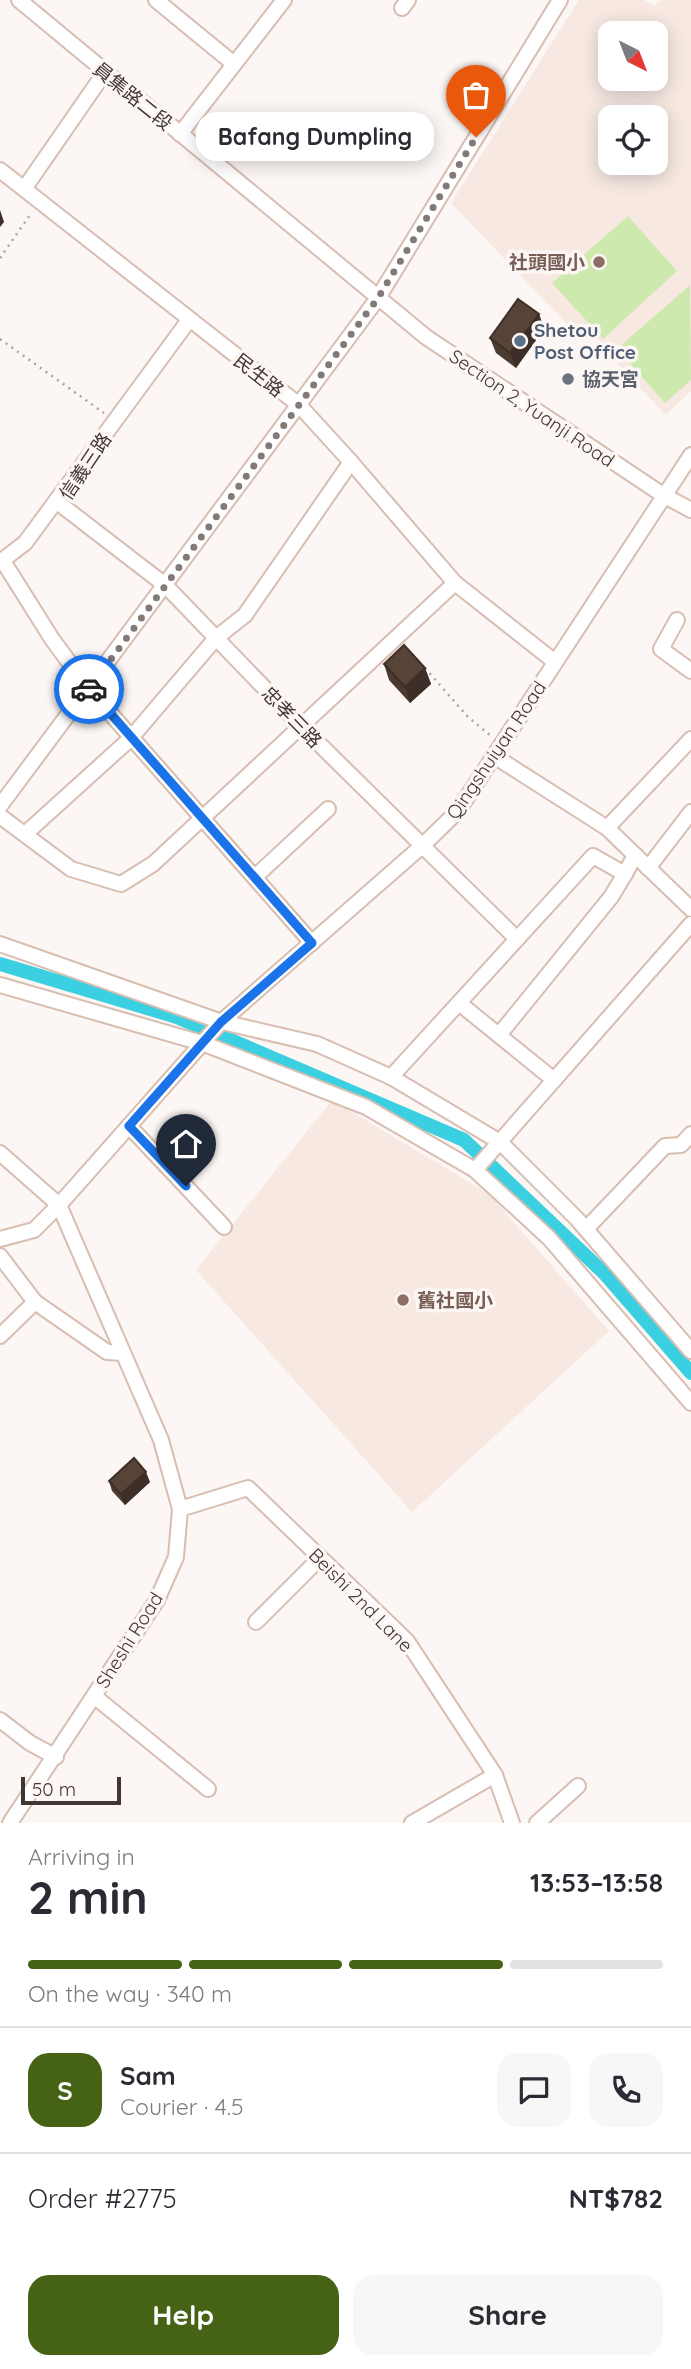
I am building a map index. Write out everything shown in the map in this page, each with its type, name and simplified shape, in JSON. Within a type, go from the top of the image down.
[{"type":"street","name":"員集路二段","points":[[19,0],[378,298]]},
{"type":"street","points":[[156,0],[234,64]]},
{"type":"street","points":[[180,134],[284,0]]},
{"type":"street","points":[[0,806],[378,298],[559,0]]},
{"type":"street","points":[[24,189],[105,72]]},
{"type":"street","name":"民生路","points":[[0,170],[299,405],[455,583],[555,662]]},
{"type":"street","name":"Section 2, Yuanji Road","points":[[378,298],[426,337],[663,495],[691,510]]},
{"type":"street","name":"信義三路","points":[[165,585],[56,501],[189,320]]},
{"type":"street","name":"Qingshuiyan Road","points":[[203,1042],[221,1022],[422,846],[458,811],[691,455]]},
{"type":"street","points":[[24,834],[132,737],[216,638],[245,615],[351,462]]},
{"type":"street","points":[[56,501],[25,543],[1,562],[51,639],[88,688],[312,943]]},
{"type":"street","points":[[0,816],[71,869],[121,884],[153,864],[455,583]]},
{"type":"street","name":"忠孝三路","points":[[165,585],[301,726],[517,939]]},
{"type":"street","points":[[677,620],[661,649],[691,671]]},
{"type":"street","points":[[607,828],[691,739]]},
{"type":"street","points":[[498,750],[607,828],[691,909]]},
{"type":"street","points":[[255,877],[328,809]]},
{"type":"street","points":[[648,868],[691,812]]},
{"type":"street","points":[[499,1035],[611,897],[635,855]]},
{"type":"street","points":[[391,1077],[593,856],[625,874]]},
{"type":"street","points":[[476,1170],[691,923]]},
{"type":"street","points":[[0,944],[221,1022],[317,1044],[391,1077],[500,1143],[586,1229],[691,1351]]},
{"type":"street","points":[[0,985],[203,1042],[366,1107],[476,1170],[549,1238],[691,1404]]},
{"type":"street","points":[[459,1003],[554,1080]]},
{"type":"street","points":[[0,1238],[34,1230],[59,1206],[203,1042]]},
{"type":"street","points":[[129,1126],[224,1227]]},
{"type":"street","points":[[586,1229],[664,1146],[681,1145],[691,1133]]},
{"type":"street","points":[[0,1153],[59,1206]]},
{"type":"street","name":"Sheshi Road","points":[[10,1823],[157,1600],[176,1557],[180,1509],[161,1440],[59,1206]]},
{"type":"street","points":[[0,1256],[35,1302],[107,1352],[123,1353]]},
{"type":"street","points":[[0,1336],[35,1302]]},
{"type":"street","name":"Beishi 2nd Lane","points":[[180,1509],[248,1488],[407,1641],[495,1775],[512,1823]]},
{"type":"street","points":[[256,1622],[320,1558]]},
{"type":"street","points":[[94,1696],[208,1789]]},
{"type":"street","points":[[0,1720],[30,1743],[55,1757]]},
{"type":"street","points":[[412,1823],[495,1775]]},
{"type":"street","points":[[537,1823],[578,1786]]},
{"type":"path","points":[[0,258],[39,202]]},
{"type":"path","points":[[0,339],[115,421]]},
{"type":"path","points":[[424,667],[498,750]]},
{"type":"shaded area","name":"社頭國小","points":[[579,0],[644,0],[654,6],[661,0],[691,0],[691,391],[666,415],[628,376],[593,333],[582,337],[451,203]]},
{"type":"shaded area","name":"舊社國小","points":[[332,1100],[489,1194],[609,1331],[412,1512],[196,1270]]},
{"type":"green space","points":[[628,216],[677,271],[603,339],[552,283]]},
{"type":"green space","points":[[690,285],[691,380],[665,403],[617,349]]},
{"type":"building","points":[[518,299],[539,314],[510,353],[490,338]]},
{"type":"building","points":[[404,645],[425,668],[405,687],[384,664]]},
{"type":"building","points":[[134,1458],[146,1472],[121,1494],[109,1481]]},
{"type":"waterway","points":[[0,964],[177,1017],[464,1140],[604,1273],[691,1373]]},
{"type":"way so far","points":[[89,689],[378,298],[476,137]]},
{"type":"place","name":"Bafang Dumpling","points":[[476,137]]},
{"type":"place","name":"社頭國小","points":[[599,262]]},
{"type":"place","name":"Shetou Post Office","points":[[520,341]]},
{"type":"place","name":"協天宮","points":[[568,379]]},
{"type":"place","name":"舊社國小","points":[[403,1300]]},
{"type":"route","points":[[89,689],[312,943],[221,1022],[129,1126],[186,1186]]}]
